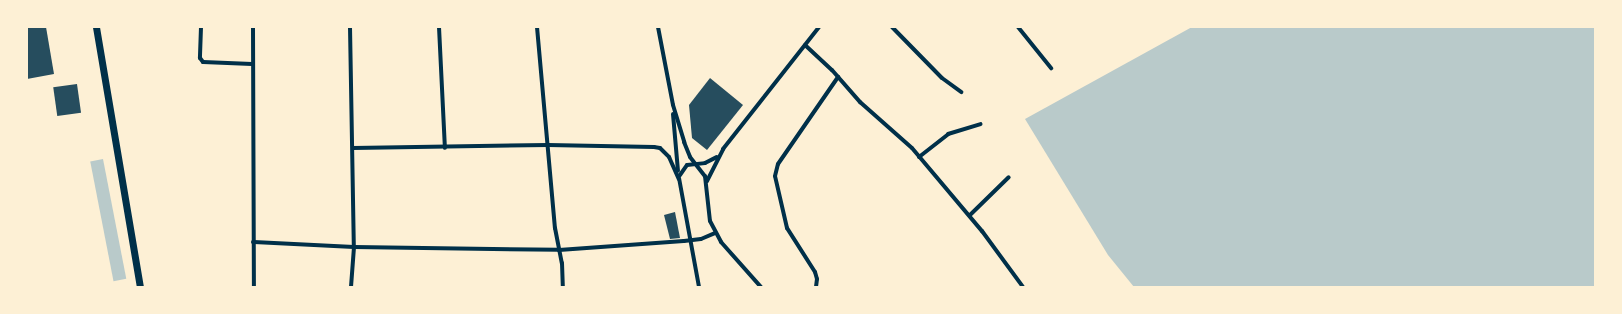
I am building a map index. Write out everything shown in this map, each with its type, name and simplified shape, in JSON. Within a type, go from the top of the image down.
[{"type":"street","points":[[96,27],[140,287]]},
{"type":"street","points":[[201,27],[200,58],[203,62],[252,64]]},
{"type":"street","points":[[252,27],[254,287]]},
{"type":"street","points":[[350,27],[354,247],[351,287]]},
{"type":"street","points":[[439,27],[445,148]]},
{"type":"street","points":[[537,27],[563,287]]},
{"type":"street","points":[[658,27],[673,106],[685,146],[695,163],[702,171],[706,183],[707,207],[715,233],[721,242],[761,287]]},
{"type":"street","points":[[706,183],[718,157],[819,27]]},
{"type":"street","points":[[892,27],[942,78],[960,92]]},
{"type":"street","points":[[1018,27],[1051,68]]},
{"type":"street","points":[[805,45],[860,102],[890,126],[919,157],[970,215],[1023,287]]},
{"type":"street","points":[[816,287],[817,279],[814,272],[786,228],[774,176],[778,164],[838,78]]},
{"type":"street","points":[[673,106],[679,179],[699,287]]},
{"type":"street","points":[[919,157],[948,134],[981,124]]},
{"type":"street","points":[[353,148],[445,148],[548,145],[660,148],[672,162],[679,179]]},
{"type":"street","points":[[679,179],[683,167],[695,163],[706,163],[718,157]]},
{"type":"street","points":[[970,215],[1009,177]]},
{"type":"street","points":[[253,242],[354,247],[559,250],[691,241],[715,233]]},
{"type":"shaded area","points":[[1192,27],[1595,27],[1595,287],[1134,287],[1108,255],[1025,119]]},
{"type":"shaded area","points":[[103,159],[126,279],[114,281],[90,161]]},
{"type":"building","points":[[27,27],[46,27],[54,74],[27,79]]},
{"type":"building","points":[[710,78],[743,105],[707,150],[692,138],[689,105]]},
{"type":"building","points":[[77,84],[81,113],[57,116],[53,87]]},
{"type":"building","points":[[675,212],[680,238],[670,239],[664,215]]}]
